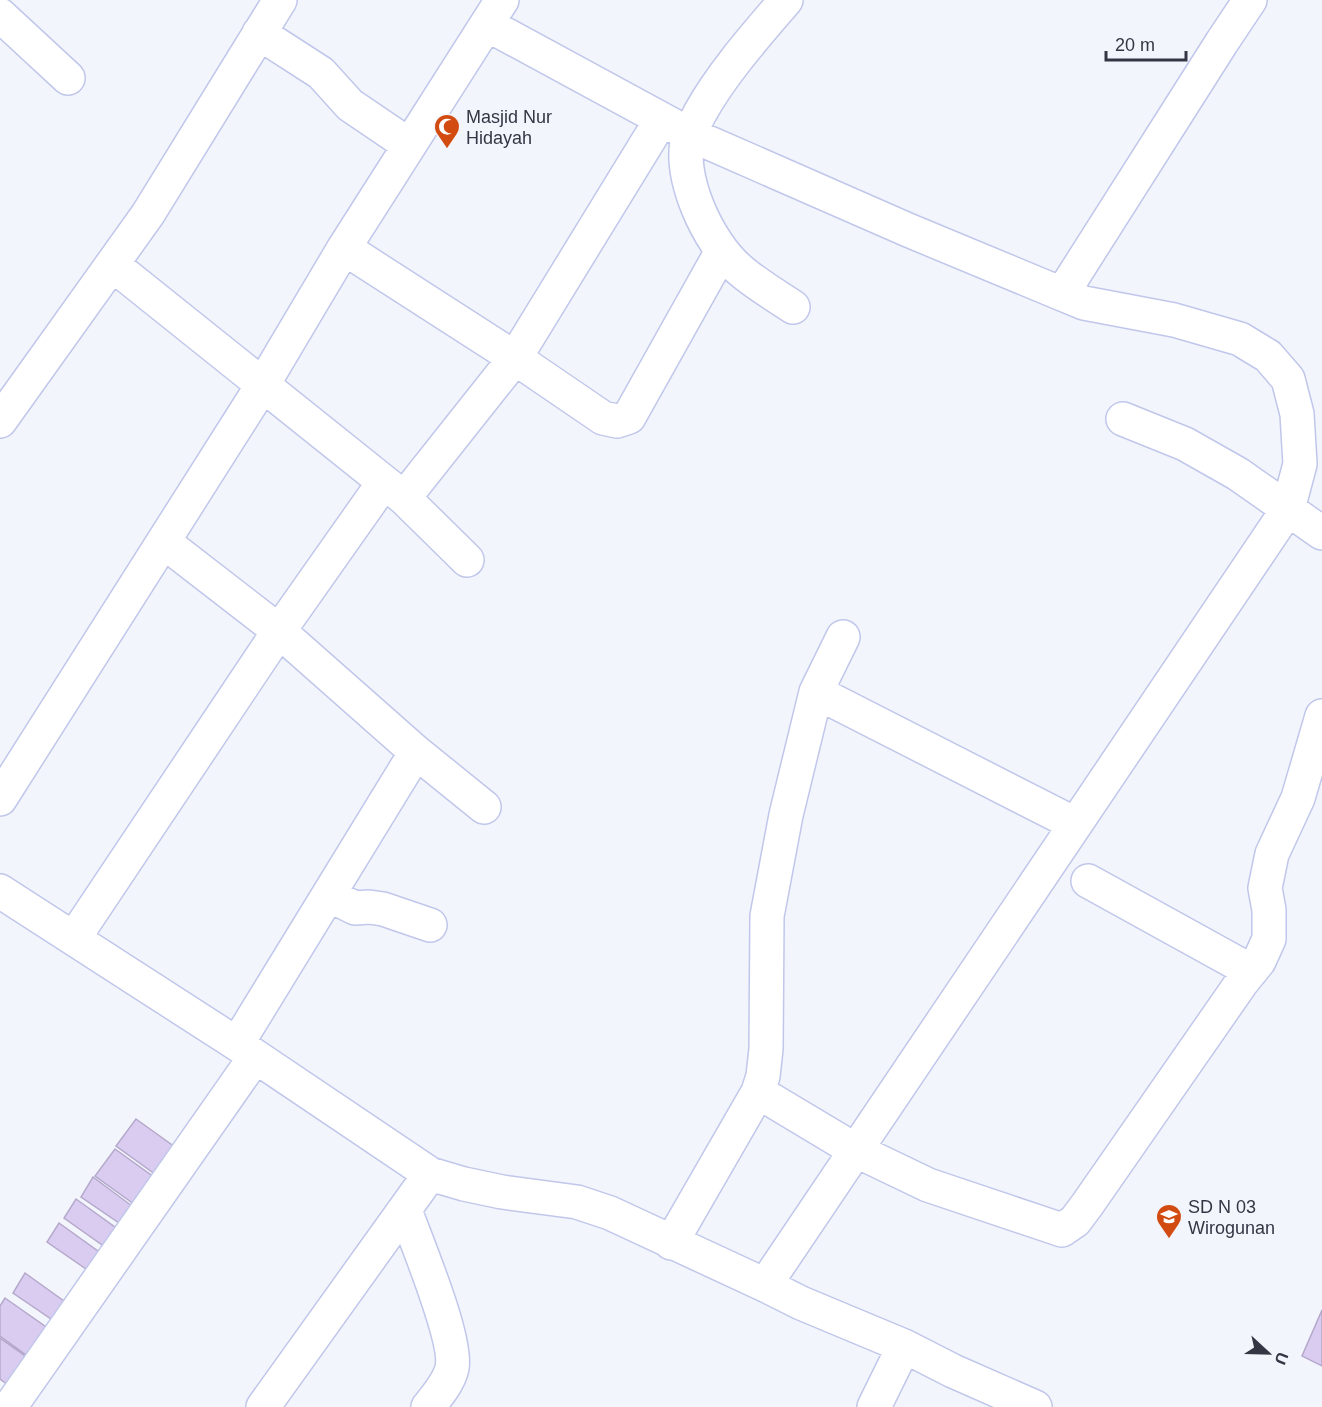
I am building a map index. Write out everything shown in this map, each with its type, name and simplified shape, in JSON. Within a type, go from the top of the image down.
[{"type":"street","points":[[0,421],[148,214],[280,0]]},
{"type":"street","points":[[74,938],[279,631],[394,490],[515,358],[675,127],[708,99],[786,0]]},
{"type":"street","points":[[1062,294],[1251,0]]},
{"type":"street","points":[[0,799],[262,386],[344,248],[452,76],[495,12],[675,127],[1084,303],[1174,320],[1240,339],[1268,356],[1288,379],[1297,414],[1300,464],[1288,510],[765,1285]]},
{"type":"street","points":[[0,15],[68,78]]},
{"type":"street","points":[[259,33],[321,73],[350,105],[409,145]]},
{"type":"street","points":[[675,127],[695,203],[722,251],[740,270],[793,307]]},
{"type":"street","points":[[344,248],[515,358],[603,418],[617,421],[629,417],[722,251]]},
{"type":"street","points":[[113,266],[394,490],[467,560]]},
{"type":"street","points":[[1123,419],[1185,444],[1238,474],[1322,533]]},
{"type":"street","points":[[164,542],[279,631],[416,752],[484,807]]},
{"type":"street","points":[[671,1243],[758,1092],[763,1076],[766,1049],[767,916],[786,814],[816,692],[843,637]]},
{"type":"street","points":[[816,692],[1075,824]]},
{"type":"street","points":[[758,1092],[855,1150],[927,1185],[1062,1230],[1075,1221],[1087,1205],[1259,961],[1269,939],[1269,910],[1264,888],[1272,854],[1298,798],[1322,716]]},
{"type":"street","points":[[10,1407],[246,1051],[328,895],[416,752]]},
{"type":"street","points":[[1088,881],[1251,971]]},
{"type":"street","points":[[0,891],[430,1174],[502,1192],[577,1202],[610,1214],[801,1303],[904,1346],[953,1371],[1035,1407]]},
{"type":"street","points":[[328,895],[356,908],[383,909],[430,925]]},
{"type":"street","points":[[262,1407],[430,1174]]},
{"type":"street","points":[[405,1210],[450,1336],[453,1367],[443,1388],[428,1407]]},
{"type":"street","points":[[874,1407],[904,1346]]},
{"type":"building","points":[[136,1119],[179,1150],[159,1177],[116,1146]]},
{"type":"building","points":[[115,1149],[158,1180],[138,1207],[95,1176]]},
{"type":"building","points":[[93,1177],[136,1209],[122,1225],[81,1197]]},
{"type":"building","points":[[76,1199],[119,1230],[105,1247],[64,1218]]},
{"type":"building","points":[[59,1223],[102,1254],[89,1271],[47,1242]]},
{"type":"building","points":[[25,1273],[68,1304],[54,1321],[13,1293]]},
{"type":"building","points":[[5,1298],[49,1329],[29,1357],[0,1336],[0,1306]]},
{"type":"building","points":[[1322,1310],[1322,1366],[1302,1356]]},
{"type":"building","points":[[0,1338],[28,1358],[8,1385],[0,1379]]},
{"type":"place","name":"Masjid Nur Hidayah","points":[[447,150]]},
{"type":"place","name":"SD N 03 Wirogunan","points":[[1169,1240]]}]
